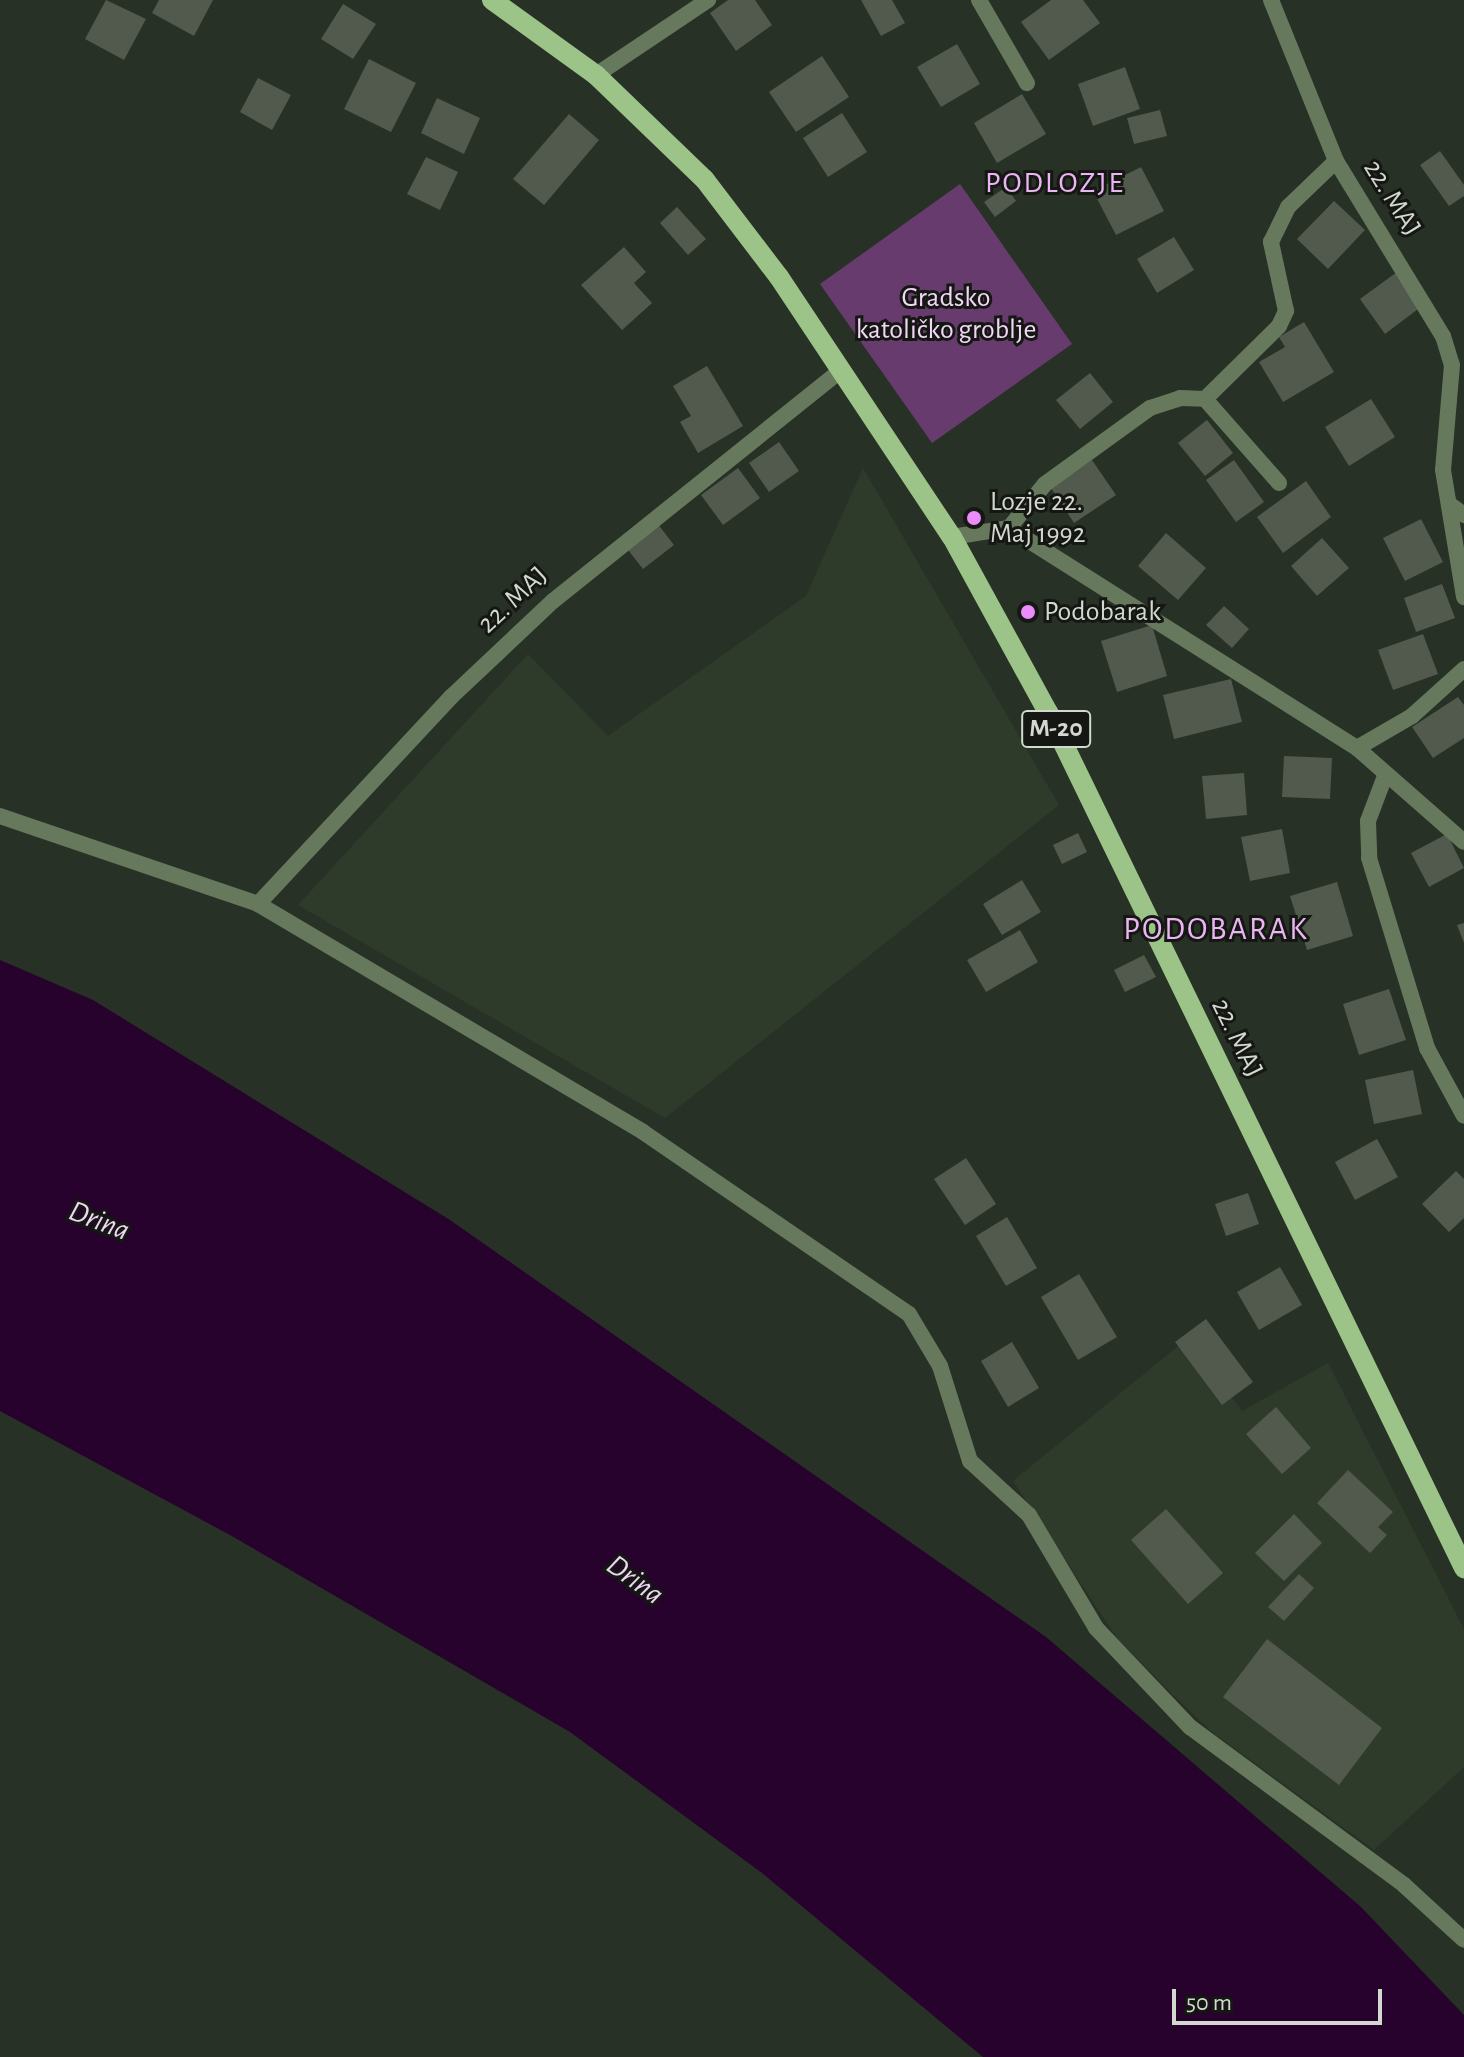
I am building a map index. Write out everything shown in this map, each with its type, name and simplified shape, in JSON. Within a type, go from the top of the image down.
[{"type":"main road","name":"22. MAJ","points":[[492,0],[596,75],[705,180],[779,277],[838,373],[952,537],[1048,712],[1464,1568]]},
{"type":"street","points":[[596,75],[708,0]]},
{"type":"street","points":[[979,0],[1027,83]]},
{"type":"street","points":[[1271,0],[1336,161]]},
{"type":"street","name":"22. MAJ","points":[[1205,399],[1279,326],[1286,311],[1271,242],[1288,207],[1336,161],[1443,336],[1452,365],[1443,470],[1464,597]]},
{"type":"street","name":"22. MAJ","points":[[258,904],[429,719],[553,601],[838,373]]},
{"type":"street","points":[[1009,528],[1045,484],[1150,408],[1180,398],[1205,399],[1279,483]]},
{"type":"street","points":[[1449,504],[1464,515]]},
{"type":"street","points":[[952,537],[1009,528],[1357,748],[1385,776],[1464,842]]},
{"type":"street","points":[[1357,748],[1412,716],[1464,669]]},
{"type":"street","points":[[1385,776],[1368,821],[1369,858],[1427,1048],[1464,1116]]},
{"type":"street","points":[[0,816],[258,904],[643,1132],[909,1314],[940,1366],[970,1461],[1029,1515],[1096,1628],[1190,1727],[1404,1885],[1464,1940]]},
{"type":"shaded area","points":[[863,468],[1059,805],[665,1118],[298,905],[528,654],[608,736],[806,596]]},
{"type":"shaded area","points":[[1188,1338],[1242,1411],[1328,1363],[1464,1629],[1464,1767],[1374,1850],[1211,1731],[1117,1638],[1013,1481]]},
{"type":"green space","name":"Gradsko katoličko groblje","points":[[960,184],[1072,344],[932,443],[820,284]]},
{"type":"water","name":"Drina","points":[[0,960],[93,1000],[450,1220],[1046,1637],[1361,1907],[1464,2015],[1464,2057],[983,2057],[762,1873],[570,1732],[230,1535],[0,1411]]},
{"type":"building","points":[[106,0],[146,19],[124,60],[85,39]]},
{"type":"building","points":[[159,0],[213,0],[194,36],[152,13]]},
{"type":"building","points":[[728,0],[755,0],[772,25],[736,51],[710,13]]},
{"type":"building","points":[[861,0],[892,0],[905,23],[881,36]]},
{"type":"building","points":[[1051,0],[1083,0],[1100,23],[1049,60],[1021,22]]},
{"type":"building","points":[[343,4],[376,24],[353,59],[321,39]]},
{"type":"building","points":[[957,44],[980,84],[941,107],[917,67]]},
{"type":"building","points":[[822,56],[849,97],[796,132],[769,92]]},
{"type":"building","points":[[369,59],[416,83],[391,132],[344,109]]},
{"type":"building","points":[[1125,67],[1140,109],[1093,126],[1078,84]]},
{"type":"building","points":[[258,78],[291,95],[272,130],[240,112]]},
{"type":"building","points":[[1022,94],[1046,134],[997,163],[974,123]]},
{"type":"building","points":[[437,98],[480,118],[464,154],[421,133]]},
{"type":"building","points":[[1160,110],[1167,136],[1134,144],[1127,118]]},
{"type":"building","points":[[842,113],[867,152],[828,177],[803,138]]},
{"type":"building","points":[[569,114],[599,140],[544,205],[513,179]]},
{"type":"building","points":[[1440,151],[1464,185],[1464,196],[1449,206],[1420,165]]},
{"type":"building","points":[[426,157],[458,172],[440,210],[407,194]]},
{"type":"building","points":[[1141,167],[1164,211],[1116,235],[1093,191]]},
{"type":"building","points":[[1006,187],[1016,201],[995,217],[984,202]]},
{"type":"building","points":[[1334,201],[1365,230],[1328,269],[1297,239]]},
{"type":"building","points":[[677,207],[706,239],[688,255],[660,223]]},
{"type":"building","points":[[1174,237],[1194,270],[1157,293],[1137,259]]},
{"type":"building","points":[[624,247],[646,272],[634,283],[652,303],[622,330],[581,285]]},
{"type":"building","points":[[1397,272],[1422,306],[1385,334],[1360,299]]},
{"type":"building","points":[[1304,322],[1334,372],[1283,402],[1259,362],[1285,347],[1279,337]]},
{"type":"building","points":[[707,366],[743,426],[698,453],[680,422],[691,416],[673,386]]},
{"type":"building","points":[[1090,373],[1113,402],[1080,429],[1056,400]]},
{"type":"building","points":[[1371,399],[1395,437],[1349,466],[1325,427]]},
{"type":"building","points":[[1207,420],[1233,453],[1205,476],[1178,443]]},
{"type":"building","points":[[779,442],[799,471],[769,492],[749,463]]},
{"type":"building","points":[[1092,460],[1116,495],[1074,523],[1051,488]]},
{"type":"building","points":[[1234,460],[1264,502],[1236,522],[1206,480]]},
{"type":"building","points":[[738,468],[760,498],[723,525],[701,495]]},
{"type":"building","points":[[1306,481],[1331,517],[1283,553],[1257,517]]},
{"type":"building","points":[[1421,519],[1443,562],[1405,581],[1383,538]]},
{"type":"building","points":[[657,523],[674,545],[643,569],[625,546]]},
{"type":"building","points":[[1166,533],[1206,568],[1178,600],[1138,566]]},
{"type":"building","points":[[1322,538],[1349,568],[1317,596],[1291,566]]},
{"type":"building","points":[[1442,584],[1455,618],[1416,632],[1404,598]]},
{"type":"building","points":[[1224,606],[1249,629],[1232,648],[1206,625]]},
{"type":"building","points":[[1152,625],[1167,676],[1117,692],[1101,641]]},
{"type":"building","points":[[1423,634],[1438,674],[1393,690],[1378,650]]},
{"type":"building","points":[[1231,679],[1242,722],[1174,739],[1163,695]]},
{"type":"building","points":[[1458,697],[1464,705],[1464,738],[1433,758],[1412,727]]},
{"type":"building","points":[[1284,756],[1332,758],[1330,799],[1282,797]]},
{"type":"building","points":[[1244,773],[1247,815],[1206,819],[1202,776]]},
{"type":"building","points":[[1282,829],[1290,873],[1250,881],[1241,837]]},
{"type":"building","points":[[1078,833],[1087,852],[1062,864],[1053,845]]},
{"type":"building","points":[[1447,834],[1464,868],[1429,887],[1411,853]]},
{"type":"building","points":[[1022,880],[1041,912],[1002,935],[983,904]]},
{"type":"building","points":[[1337,882],[1353,936],[1307,950],[1290,896]]},
{"type":"building","points":[[1464,923],[1464,943],[1457,925]]},
{"type":"building","points":[[1020,930],[1038,962],[986,992],[967,960]]},
{"type":"building","points":[[1144,955],[1156,977],[1125,992],[1114,970]]},
{"type":"building","points":[[1389,989],[1406,1040],[1359,1055],[1343,1004]]},
{"type":"building","points":[[1413,1070],[1422,1114],[1374,1124],[1365,1080]]},
{"type":"building","points":[[1377,1139],[1398,1177],[1355,1200],[1335,1162]]},
{"type":"building","points":[[966,1158],[996,1204],[965,1225],[934,1179]]},
{"type":"building","points":[[1456,1171],[1464,1179],[1464,1218],[1449,1232],[1422,1204]]},
{"type":"building","points":[[1248,1193],[1259,1224],[1226,1236],[1215,1204]]},
{"type":"building","points":[[1007,1217],[1037,1268],[1006,1286],[976,1236]]},
{"type":"building","points":[[1280,1267],[1302,1305],[1259,1330],[1237,1292]]},
{"type":"building","points":[[1079,1274],[1117,1337],[1078,1360],[1041,1297]]},
{"type":"building","points":[[1206,1319],[1253,1382],[1222,1405],[1175,1342]]},
{"type":"building","points":[[1012,1342],[1039,1388],[1008,1407],[981,1361]]},
{"type":"building","points":[[1276,1407],[1311,1448],[1282,1474],[1246,1434]]},
{"type":"building","points":[[1348,1470],[1393,1512],[1378,1527],[1387,1535],[1370,1553],[1317,1503]]},
{"type":"building","points":[[1166,1509],[1223,1573],[1188,1604],[1131,1540]]},
{"type":"building","points":[[1294,1514],[1322,1543],[1284,1581],[1255,1553]]},
{"type":"building","points":[[1299,1574],[1314,1588],[1284,1621],[1268,1607]]},
{"type":"building","points":[[1267,1639],[1382,1728],[1339,1785],[1223,1697]]},
{"type":"place","name":"Lozje 22. Maj 1992","points":[[974,518]]},
{"type":"place","name":"Podobarak","points":[[1028,612]]},
{"type":"district","name":"PODLOZJE","points":[[1055,183]]},
{"type":"district","name":"PODOBARAK","points":[[1216,929]]}]
